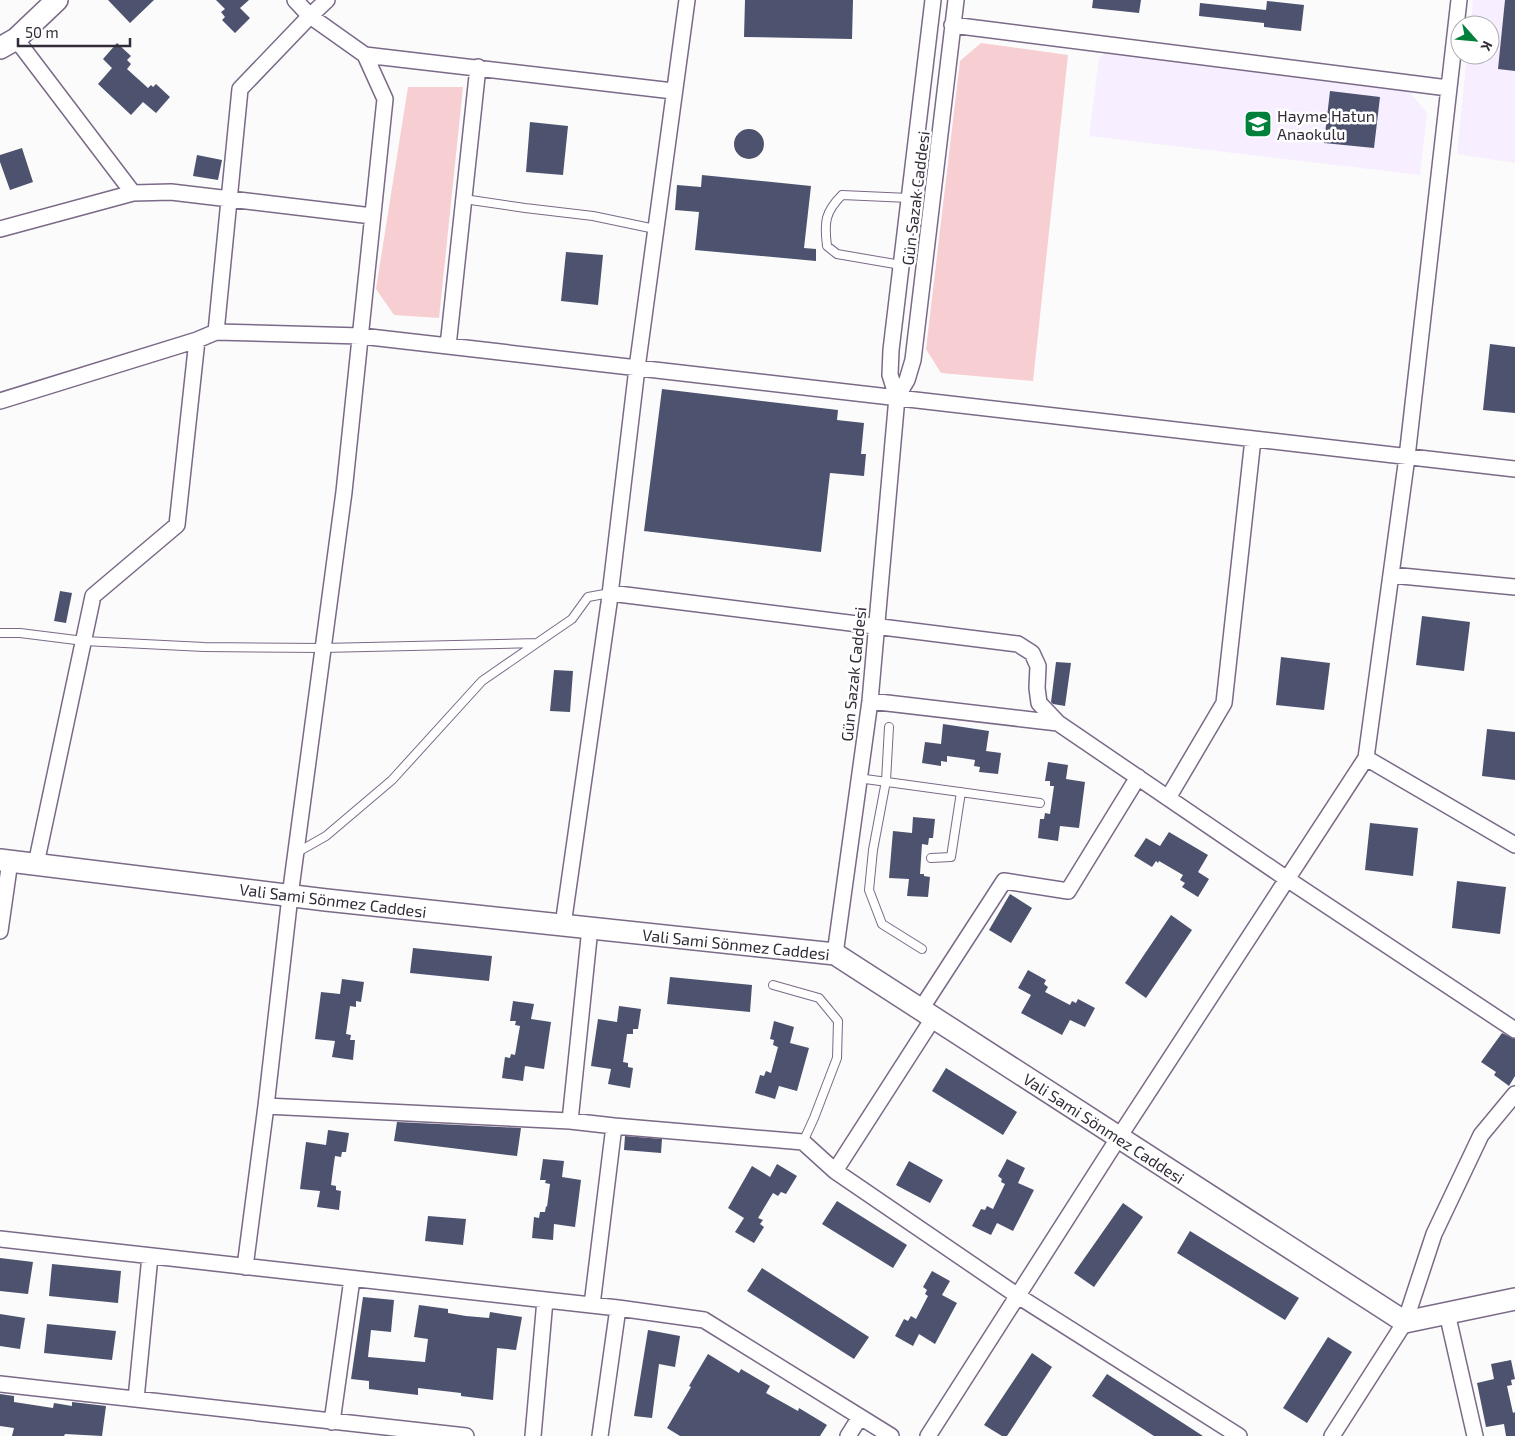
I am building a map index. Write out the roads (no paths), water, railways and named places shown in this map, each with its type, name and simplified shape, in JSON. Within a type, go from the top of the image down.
[{"type":"main road","points":[[8,44],[57,0]]},
{"type":"main road","name":"Vali Sami Sönmez Caddesi","points":[[5,860],[290,896],[835,954],[1405,1322]]},
{"type":"main road","points":[[1405,1322],[1515,1299]]},
{"type":"street","points":[[295,0],[310,16],[365,55],[673,91]]},
{"type":"street","points":[[216,332],[240,89],[310,16],[328,0]]},
{"type":"street","points":[[563,925],[610,593],[637,368],[686,0]]},
{"type":"street","name":"Gün Sazak Caddesi","points":[[835,954],[870,701],[897,397],[890,375],[891,350],[933,0]]},
{"type":"street","name":"Gün Sazak Caddesi","points":[[897,397],[907,380],[913,360],[956,0]]},
{"type":"street","points":[[928,1436],[1119,1137],[1366,758],[1407,456],[1458,0]]},
{"type":"street","points":[[952,24],[1448,88]]},
{"type":"street","points":[[8,44],[133,193]]},
{"type":"street","points":[[245,1267],[290,896],[344,492],[385,99],[365,55]]},
{"type":"street","points":[[448,346],[478,67]]},
{"type":"street","points":[[0,229],[133,193],[170,192],[372,216]]},
{"type":"street","points":[[0,401],[197,340],[216,332],[361,336],[1515,469]]},
{"type":"street","points":[[36,864],[93,596],[177,525],[197,340]]},
{"type":"street","points":[[1168,798],[1224,703],[1253,439]]},
{"type":"street","points":[[1391,575],[1515,587]]},
{"type":"street","points":[[610,593],[1018,644],[1032,653],[1038,666],[1037,688],[1039,703],[1058,723],[1287,879],[1515,1030]]},
{"type":"street","points":[[870,701],[1058,723]]},
{"type":"street","points":[[1366,758],[1515,846]]},
{"type":"street","points":[[835,1171],[1004,881],[1068,891],[1138,777]]},
{"type":"street","points":[[0,931],[5,860]]},
{"type":"street","points":[[570,1121],[590,928]]},
{"type":"street","points":[[1332,1436],[1405,1322],[1434,1234],[1481,1135],[1515,1094]]},
{"type":"street","points":[[266,1106],[570,1121],[803,1142],[835,1171],[1018,1296],[1239,1436]]},
{"type":"street","points":[[592,1305],[614,1126]]},
{"type":"street","points":[[0,1239],[592,1305],[704,1320],[891,1436]]},
{"type":"street","points":[[136,1399],[150,1256]]},
{"type":"street","points":[[332,1422],[352,1279]]},
{"type":"street","points":[[533,1436],[545,1300]]},
{"type":"street","points":[[600,1436],[618,1308]]},
{"type":"street","points":[[1447,1313],[1475,1436]]},
{"type":"street","points":[[0,1384],[466,1436]]},
{"type":"street","points":[[848,1436],[860,1417]]},
{"type":"lane","points":[[901,265],[837,254],[826,246],[825,227],[831,206],[842,195],[909,198]]},
{"type":"lane","points":[[464,199],[593,216],[655,229]]},
{"type":"lane","points":[[296,853],[326,836],[392,780],[482,680],[572,619],[588,597],[610,593]]},
{"type":"lane","points":[[0,633],[20,633],[84,641],[204,647],[323,648],[537,643]]},
{"type":"lane","points":[[889,727],[886,781],[873,850],[869,890],[882,924],[922,949]]},
{"type":"lane","points":[[858,778],[1040,803]]},
{"type":"lane","points":[[931,858],[951,857],[961,792]]},
{"type":"lane","points":[[773,985],[819,998],[838,1021],[836,1058],[803,1142]]},
{"type":"place","name":"Hayme Hatun Anaokulu","points":[[1258,124]]}]
